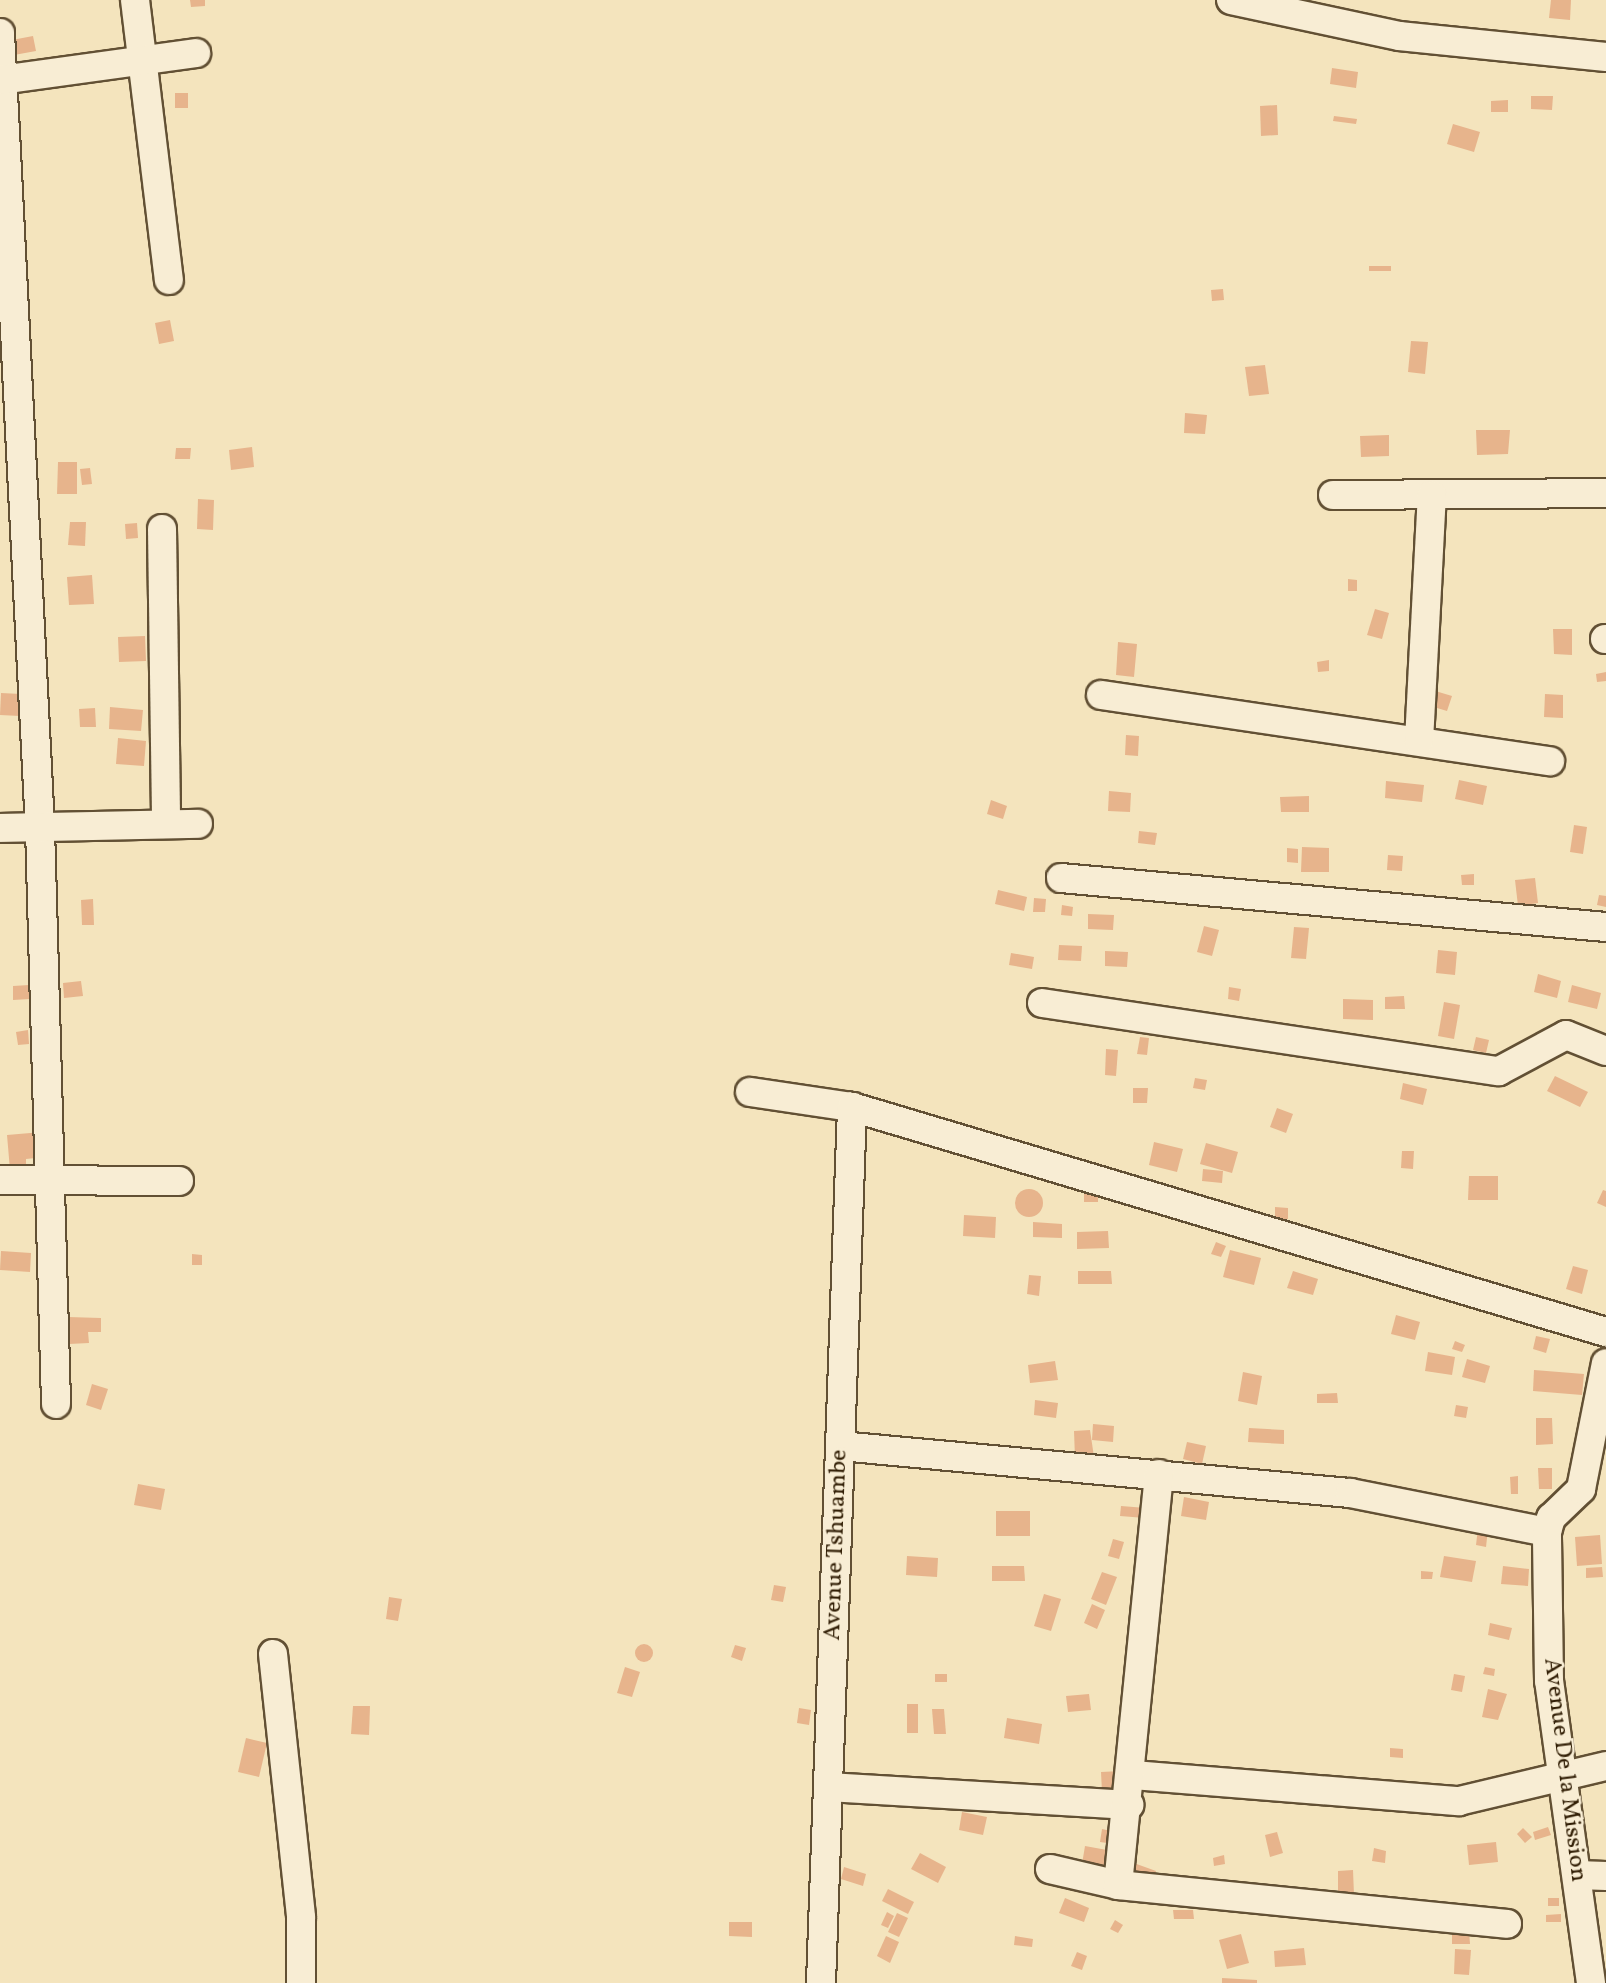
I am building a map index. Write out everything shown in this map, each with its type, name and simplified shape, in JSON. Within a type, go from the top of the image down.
[{"type":"street","points":[[135,0],[145,60],[169,280]]},
{"type":"street","points":[[1231,0],[1399,36],[1606,57]]},
{"type":"street","points":[[0,33],[4,80],[11,444],[40,827],[55,1404]]},
{"type":"street","points":[[4,80],[196,53]]},
{"type":"street","points":[[1332,495],[1606,493]]},
{"type":"street","points":[[1419,741],[1432,495]]},
{"type":"street","points":[[162,529],[166,824]]},
{"type":"street","points":[[1101,695],[1550,761]]},
{"type":"street","points":[[0,828],[198,824]]},
{"type":"street","points":[[1061,877],[1606,927]]},
{"type":"street","points":[[1042,1003],[1499,1071],[1566,1035],[1606,1051]]},
{"type":"street","points":[[750,1092],[852,1107],[1606,1332]]},
{"type":"street","name":"Avenue Tshuambe","points":[[821,1983],[852,1107]]},
{"type":"street","points":[[0,1180],[178,1181]]},
{"type":"street","points":[[840,1446],[1350,1493],[1547,1532],[1560,1507],[1581,1489],[1606,1363]]},
{"type":"street","points":[[1118,1885],[1133,1775],[1159,1474]]},
{"type":"street","name":"Avenue De la Mission","points":[[1547,1532],[1549,1681],[1591,1983]]},
{"type":"street","points":[[273,1654],[301,1918],[301,1983]]},
{"type":"street","points":[[1133,1775],[1459,1801],[1606,1766]]},
{"type":"street","points":[[828,1787],[1129,1805]]},
{"type":"street","points":[[1051,1869],[1118,1885],[1507,1924]]},
{"type":"street","points":[[1577,1875],[1606,1876]]},
{"type":"building","points":[[190,0],[205,0],[205,6],[191,7]]},
{"type":"building","points":[[1551,0],[1571,0],[1570,20],[1549,18]]},
{"type":"building","points":[[33,36],[36,51],[14,55],[12,40]]},
{"type":"building","points":[[1332,68],[1358,72],[1356,88],[1330,84]]},
{"type":"building","points":[[175,93],[188,93],[188,108],[175,108]]},
{"type":"building","points":[[1531,96],[1553,96],[1552,110],[1531,109]]},
{"type":"building","points":[[1508,100],[1508,112],[1491,112],[1491,101]]},
{"type":"building","points":[[1277,105],[1278,135],[1261,136],[1260,106]]},
{"type":"building","points":[[1334,116],[1357,119],[1356,124],[1333,121]]},
{"type":"building","points":[[1453,124],[1480,132],[1474,152],[1447,144]]},
{"type":"building","points":[[1369,266],[1391,266],[1391,271],[1369,271]]},
{"type":"building","points":[[1223,289],[1224,300],[1212,301],[1211,290]]},
{"type":"building","points":[[170,320],[174,341],[159,344],[155,323]]},
{"type":"building","points":[[1411,341],[1428,342],[1425,374],[1408,372]]},
{"type":"building","points":[[1265,365],[1269,394],[1249,396],[1245,367]]},
{"type":"building","points":[[1185,413],[1207,415],[1205,434],[1184,433]]},
{"type":"building","points":[[1476,430],[1510,430],[1508,454],[1477,455]]},
{"type":"building","points":[[1389,435],[1389,456],[1361,457],[1360,436]]},
{"type":"building","points":[[252,447],[254,467],[231,470],[229,450]]},
{"type":"building","points":[[176,448],[191,448],[190,459],[175,459]]},
{"type":"building","points":[[58,462],[77,462],[77,494],[57,494]]},
{"type":"building","points":[[90,468],[92,484],[82,485],[80,469]]},
{"type":"building","points":[[198,499],[214,500],[213,530],[197,529]]},
{"type":"building","points":[[70,522],[86,522],[85,546],[68,545]]},
{"type":"building","points":[[137,523],[138,538],[126,539],[125,524]]},
{"type":"building","points":[[92,575],[94,604],[69,605],[67,577]]},
{"type":"building","points":[[1348,579],[1357,580],[1357,591],[1348,591]]},
{"type":"building","points":[[1375,609],[1389,613],[1382,639],[1367,635]]},
{"type":"building","points":[[1553,629],[1572,629],[1572,655],[1554,654]]},
{"type":"building","points":[[145,636],[146,661],[119,662],[118,637]]},
{"type":"building","points":[[1118,642],[1137,644],[1134,677],[1116,675]]},
{"type":"building","points":[[1329,660],[1329,671],[1318,672],[1317,662]]},
{"type":"building","points":[[1606,672],[1606,681],[1597,682],[1596,674]]},
{"type":"building","points":[[1432,690],[1452,696],[1447,711],[1427,705]]},
{"type":"building","points":[[1,693],[21,694],[20,716],[0,715]]},
{"type":"building","points":[[1545,694],[1563,695],[1563,718],[1544,717]]},
{"type":"building","points":[[110,707],[143,710],[141,731],[109,729]]},
{"type":"building","points":[[95,708],[96,727],[80,727],[79,709]]},
{"type":"building","points":[[1126,735],[1139,736],[1138,756],[1125,755]]},
{"type":"building","points":[[118,738],[146,741],[144,766],[116,764]]},
{"type":"building","points":[[1459,780],[1487,786],[1483,805],[1455,799]]},
{"type":"building","points":[[1386,781],[1424,785],[1422,802],[1385,798]]},
{"type":"building","points":[[1109,791],[1131,793],[1130,812],[1108,811]]},
{"type":"building","points":[[1309,796],[1309,812],[1281,812],[1280,797]]},
{"type":"building","points":[[991,800],[1007,806],[1003,819],[987,814]]},
{"type":"building","points":[[1574,825],[1587,827],[1583,854],[1570,852]]},
{"type":"building","points":[[1139,831],[1157,833],[1155,845],[1138,843]]},
{"type":"building","points":[[1302,847],[1329,848],[1329,872],[1301,872]]},
{"type":"building","points":[[1287,848],[1298,849],[1298,863],[1287,862]]},
{"type":"building","points":[[1388,855],[1403,856],[1402,871],[1387,870]]},
{"type":"building","points":[[1474,874],[1474,885],[1462,885],[1461,875]]},
{"type":"building","points":[[1535,878],[1538,903],[1518,906],[1515,880]]},
{"type":"building","points":[[998,890],[1027,897],[1024,911],[995,904]]},
{"type":"building","points":[[1599,895],[1606,896],[1606,907],[1597,905]]},
{"type":"building","points":[[1034,898],[1046,899],[1045,912],[1033,912]]},
{"type":"building","points":[[93,899],[94,925],[82,925],[81,900]]},
{"type":"building","points":[[1062,905],[1073,907],[1072,916],[1061,915]]},
{"type":"building","points":[[1088,914],[1114,915],[1113,930],[1088,929]]},
{"type":"building","points":[[1204,926],[1219,930],[1212,956],[1197,952]]},
{"type":"building","points":[[1294,927],[1309,928],[1306,959],[1291,958]]},
{"type":"building","points":[[1059,945],[1082,946],[1081,961],[1058,960]]},
{"type":"building","points":[[1438,950],[1457,952],[1455,975],[1436,973]]},
{"type":"building","points":[[1105,951],[1128,952],[1127,967],[1105,966]]},
{"type":"building","points":[[1011,953],[1034,957],[1032,969],[1009,965]]},
{"type":"building","points":[[1538,974],[1561,981],[1557,998],[1534,992]]},
{"type":"building","points":[[81,981],[83,996],[64,998],[63,983]]},
{"type":"building","points":[[29,985],[30,999],[13,1000],[13,986]]},
{"type":"building","points":[[1572,985],[1601,993],[1597,1009],[1568,1002]]},
{"type":"building","points":[[1229,987],[1241,989],[1239,1001],[1228,999]]},
{"type":"building","points":[[1404,996],[1405,1009],[1385,1009],[1385,997]]},
{"type":"building","points":[[1343,999],[1373,1000],[1373,1020],[1343,1019]]},
{"type":"building","points":[[1444,1002],[1460,1005],[1454,1039],[1438,1036]]},
{"type":"building","points":[[28,1030],[29,1044],[18,1045],[16,1032]]},
{"type":"building","points":[[1140,1037],[1149,1038],[1147,1055],[1137,1054]]},
{"type":"building","points":[[1476,1037],[1489,1040],[1486,1053],[1473,1050]]},
{"type":"building","points":[[1106,1049],[1118,1050],[1116,1076],[1105,1075]]},
{"type":"building","points":[[1555,1076],[1588,1092],[1580,1107],[1547,1091]]},
{"type":"building","points":[[1195,1078],[1207,1080],[1205,1090],[1193,1088]]},
{"type":"building","points":[[1403,1083],[1427,1089],[1423,1105],[1400,1099]]},
{"type":"building","points":[[1133,1088],[1148,1088],[1147,1103],[1133,1103]]},
{"type":"building","points":[[1277,1108],[1293,1114],[1286,1133],[1270,1127]]},
{"type":"building","points":[[42,1132],[45,1157],[26,1159],[26,1169],[10,1170],[7,1135]]},
{"type":"building","points":[[1154,1142],[1183,1149],[1177,1172],[1149,1165]]},
{"type":"building","points":[[1206,1143],[1238,1152],[1232,1173],[1200,1164]]},
{"type":"building","points":[[1402,1151],[1414,1151],[1413,1169],[1401,1168]]},
{"type":"building","points":[[1203,1169],[1223,1171],[1222,1183],[1202,1181]]},
{"type":"building","points":[[1469,1176],[1498,1176],[1498,1200],[1468,1200]]},
{"type":"building","points":[[1084,1188],[1098,1188],[1098,1202],[1084,1202]]},
{"type":"building","points":[[1029,1189],[1039,1193],[1043,1203],[1039,1213],[1029,1217],[1019,1213],[1015,1203],[1019,1193]]},
{"type":"building","points":[[1603,1190],[1606,1191],[1606,1207],[1597,1203]]},
{"type":"building","points":[[1275,1207],[1288,1208],[1288,1219],[1275,1219]]},
{"type":"building","points":[[964,1215],[996,1217],[995,1238],[963,1236]]},
{"type":"building","points":[[1033,1222],[1062,1224],[1062,1238],[1033,1237]]},
{"type":"building","points":[[1108,1231],[1109,1248],[1077,1249],[1077,1232]]},
{"type":"building","points":[[1216,1242],[1226,1246],[1221,1257],[1211,1254]]},
{"type":"building","points":[[1230,1250],[1261,1258],[1254,1285],[1223,1277]]},
{"type":"building","points":[[1,1251],[31,1253],[30,1272],[0,1270]]},
{"type":"building","points":[[192,1254],[202,1255],[202,1265],[192,1265]]},
{"type":"building","points":[[1573,1266],[1588,1270],[1582,1294],[1566,1289]]},
{"type":"building","points":[[1078,1271],[1111,1271],[1112,1284],[1078,1284]]},
{"type":"building","points":[[1293,1271],[1318,1279],[1313,1295],[1287,1288]]},
{"type":"building","points":[[1029,1275],[1041,1276],[1039,1296],[1027,1294]]},
{"type":"building","points":[[1396,1315],[1420,1322],[1415,1340],[1391,1334]]},
{"type":"building","points":[[68,1317],[101,1318],[101,1332],[88,1332],[89,1343],[69,1344]]},
{"type":"building","points":[[1536,1336],[1550,1339],[1546,1353],[1533,1349]]},
{"type":"building","points":[[1455,1341],[1465,1345],[1462,1352],[1452,1349]]},
{"type":"building","points":[[1428,1352],[1455,1357],[1452,1375],[1425,1371]]},
{"type":"building","points":[[1467,1359],[1490,1366],[1485,1383],[1462,1377]]},
{"type":"building","points":[[1055,1361],[1058,1380],[1030,1383],[1028,1365]]},
{"type":"building","points":[[1534,1370],[1584,1374],[1582,1395],[1533,1391]]},
{"type":"building","points":[[1243,1372],[1262,1376],[1257,1405],[1238,1401]]},
{"type":"building","points":[[92,1384],[108,1389],[101,1410],[86,1405]]},
{"type":"building","points":[[1337,1393],[1338,1403],[1317,1403],[1317,1394]]},
{"type":"building","points":[[1035,1400],[1058,1403],[1056,1418],[1034,1415]]},
{"type":"building","points":[[1456,1405],[1468,1407],[1466,1418],[1454,1416]]},
{"type":"building","points":[[1536,1418],[1552,1418],[1553,1444],[1536,1445]]},
{"type":"building","points":[[1093,1424],[1114,1426],[1113,1442],[1092,1440]]},
{"type":"building","points":[[1249,1428],[1284,1430],[1284,1444],[1248,1442]]},
{"type":"building","points":[[1090,1430],[1094,1457],[1075,1458],[1074,1431]]},
{"type":"building","points":[[1187,1442],[1206,1446],[1202,1464],[1183,1459]]},
{"type":"building","points":[[1538,1468],[1552,1468],[1552,1489],[1539,1489]]},
{"type":"building","points":[[1518,1476],[1518,1494],[1511,1494],[1510,1477]]},
{"type":"building","points":[[138,1484],[165,1489],[161,1510],[134,1505]]},
{"type":"building","points":[[1184,1497],[1209,1502],[1206,1520],[1181,1516]]},
{"type":"building","points":[[1121,1506],[1146,1508],[1145,1518],[1120,1516]]},
{"type":"building","points":[[996,1511],[1030,1511],[1030,1536],[996,1536]]},
{"type":"building","points":[[1478,1528],[1488,1529],[1486,1547],[1476,1545]]},
{"type":"building","points":[[1600,1535],[1602,1564],[1577,1566],[1575,1537]]},
{"type":"building","points":[[1113,1539],[1124,1542],[1119,1559],[1108,1556]]},
{"type":"building","points":[[907,1556],[938,1558],[937,1577],[906,1575]]},
{"type":"building","points":[[1444,1556],[1476,1561],[1472,1582],[1440,1577]]},
{"type":"building","points":[[992,1566],[1024,1566],[1025,1581],[992,1581]]},
{"type":"building","points":[[1503,1566],[1529,1569],[1528,1586],[1501,1584]]},
{"type":"building","points":[[1602,1567],[1603,1577],[1586,1578],[1586,1568]]},
{"type":"building","points":[[1421,1571],[1433,1572],[1432,1579],[1421,1579]]},
{"type":"building","points":[[1102,1572],[1117,1577],[1106,1605],[1091,1599]]},
{"type":"building","points":[[774,1585],[786,1587],[783,1602],[771,1600]]},
{"type":"building","points":[[1044,1594],[1061,1599],[1051,1631],[1034,1626]]},
{"type":"building","points":[[389,1597],[402,1599],[398,1621],[386,1619]]},
{"type":"building","points":[[1092,1604],[1105,1610],[1097,1629],[1084,1623]]},
{"type":"building","points":[[1490,1623],[1512,1628],[1509,1640],[1488,1635]]},
{"type":"building","points":[[640,1644],[648,1644],[653,1653],[651,1660],[640,1662],[635,1657],[635,1649]]},
{"type":"building","points":[[735,1645],[746,1648],[742,1661],[731,1657]]},
{"type":"building","points":[[625,1667],[640,1672],[632,1697],[617,1693]]},
{"type":"building","points":[[1485,1667],[1495,1669],[1494,1676],[1483,1674]]},
{"type":"building","points":[[935,1674],[947,1674],[947,1682],[935,1682]]},
{"type":"building","points":[[1454,1674],[1465,1676],[1462,1692],[1451,1690]]},
{"type":"building","points":[[1488,1689],[1507,1694],[1498,1720],[1482,1717]]},
{"type":"building","points":[[1089,1694],[1091,1710],[1068,1712],[1066,1696]]},
{"type":"building","points":[[907,1704],[918,1704],[918,1733],[907,1733]]},
{"type":"building","points":[[353,1706],[370,1706],[369,1735],[351,1734]]},
{"type":"building","points":[[799,1708],[811,1710],[809,1725],[797,1723]]},
{"type":"building","points":[[932,1709],[944,1709],[946,1734],[934,1734]]},
{"type":"building","points":[[1007,1718],[1042,1724],[1039,1744],[1004,1738]]},
{"type":"building","points":[[246,1738],[267,1743],[259,1777],[238,1772]]},
{"type":"building","points":[[1390,1748],[1403,1749],[1403,1758],[1390,1757]]},
{"type":"building","points":[[1121,1771],[1121,1792],[1102,1792],[1101,1772]]},
{"type":"building","points":[[962,1812],[987,1817],[983,1835],[959,1830]]},
{"type":"building","points":[[1548,1827],[1551,1835],[1535,1840],[1533,1832]]},
{"type":"building","points":[[1523,1828],[1532,1837],[1525,1843],[1517,1834]]},
{"type":"building","points":[[1102,1829],[1116,1832],[1114,1844],[1100,1842]]},
{"type":"building","points":[[1277,1832],[1283,1853],[1270,1857],[1265,1835]]},
{"type":"building","points":[[1496,1842],[1498,1862],[1469,1865],[1467,1845]]},
{"type":"building","points":[[1085,1846],[1118,1852],[1115,1870],[1082,1864]]},
{"type":"building","points":[[1374,1848],[1386,1851],[1385,1863],[1372,1861]]},
{"type":"building","points":[[920,1853],[946,1867],[938,1883],[911,1869]]},
{"type":"building","points":[[1224,1855],[1225,1864],[1214,1866],[1213,1858]]},
{"type":"building","points":[[1131,1862],[1156,1871],[1151,1884],[1127,1874]]},
{"type":"building","points":[[844,1867],[866,1874],[863,1886],[841,1879]]},
{"type":"building","points":[[1353,1870],[1354,1895],[1338,1896],[1338,1871]]},
{"type":"building","points":[[888,1889],[914,1902],[908,1914],[882,1901]]},
{"type":"building","points":[[1065,1898],[1089,1908],[1084,1922],[1059,1913]]},
{"type":"building","points":[[1548,1898],[1559,1898],[1559,1906],[1548,1906]]},
{"type":"building","points":[[1173,1910],[1193,1910],[1194,1919],[1174,1919]]},
{"type":"building","points":[[887,1912],[894,1916],[888,1928],[881,1925]]},
{"type":"building","points":[[897,1913],[908,1918],[899,1937],[888,1932]]},
{"type":"building","points":[[1561,1914],[1561,1922],[1546,1922],[1546,1915]]},
{"type":"building","points":[[1115,1920],[1123,1925],[1118,1933],[1110,1929]]},
{"type":"building","points":[[729,1922],[752,1922],[752,1937],[729,1936]]},
{"type":"building","points":[[1452,1931],[1469,1931],[1470,1944],[1452,1944]]},
{"type":"building","points":[[1241,1934],[1249,1963],[1227,1969],[1219,1940]]},
{"type":"building","points":[[886,1936],[899,1942],[890,1963],[877,1956]]},
{"type":"building","points":[[1015,1936],[1033,1939],[1032,1947],[1014,1945]]},
{"type":"building","points":[[1304,1948],[1306,1965],[1275,1967],[1274,1951]]},
{"type":"building","points":[[1455,1949],[1471,1950],[1469,1975],[1454,1974]]},
{"type":"building","points":[[1077,1952],[1087,1956],[1082,1970],[1071,1966]]},
{"type":"building","points":[[1222,1978],[1257,1980],[1257,1983],[1222,1983]]}]
